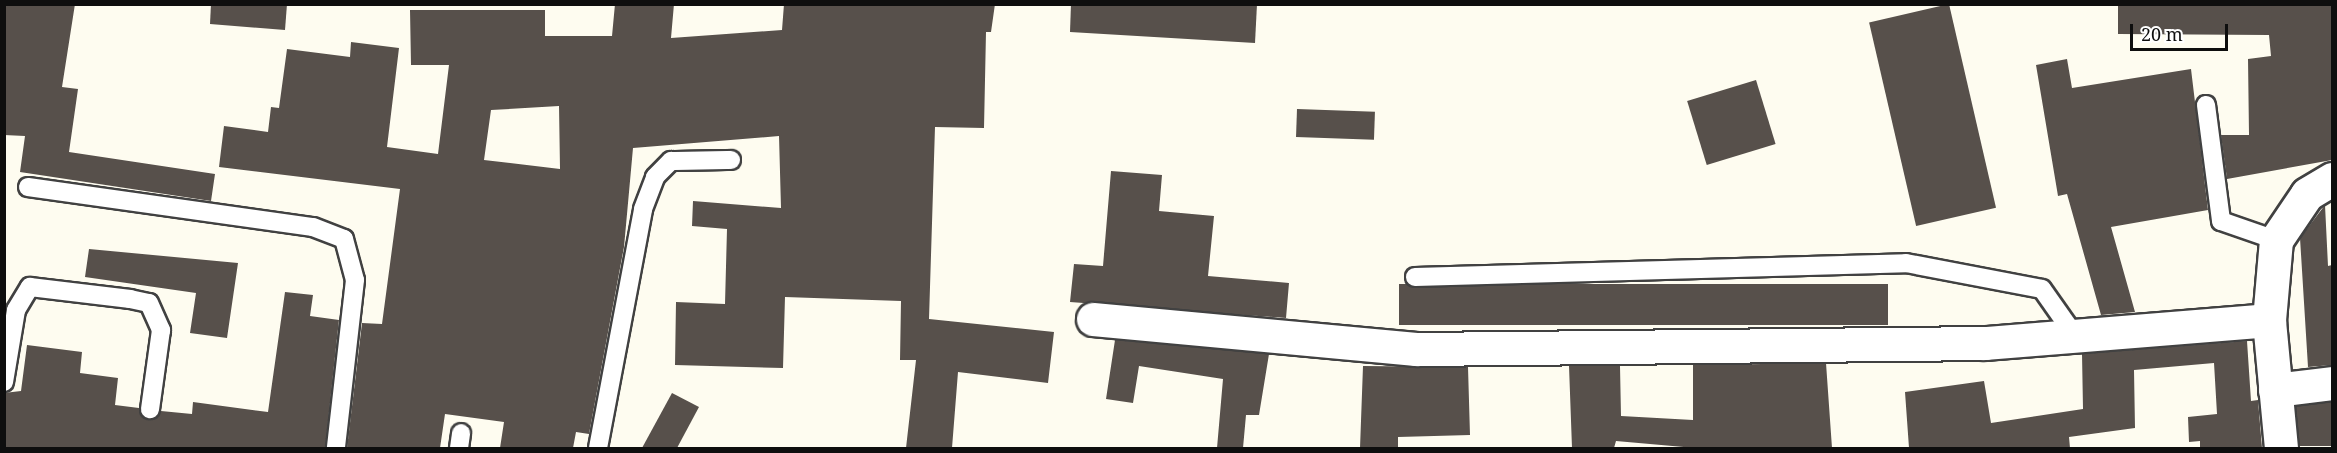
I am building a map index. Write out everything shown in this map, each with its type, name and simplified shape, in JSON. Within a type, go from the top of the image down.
[{"type":"street","points":[[2281,448],[2269,320],[2276,240],[2307,194],[2332,179]]},
{"type":"street","points":[[1093,319],[1416,349],[1985,344],[2269,320]]},
{"type":"street","points":[[2276,390],[2332,383]]},
{"type":"lane","points":[[2206,105],[2221,220],[2276,240]]},
{"type":"lane","points":[[598,448],[644,209],[655,177],[670,161],[731,160]]},
{"type":"lane","points":[[28,187],[313,227],[344,239],[355,280],[336,448]]},
{"type":"lane","points":[[1415,276],[1906,263],[2042,289],[2075,336]]},
{"type":"lane","points":[[4,382],[16,310],[30,287],[130,299],[149,303],[161,330],[150,409]]},
{"type":"building","points":[[4,4],[75,4],[62,87],[78,89],[69,152],[215,174],[211,201],[20,172],[25,136],[4,135]]},
{"type":"building","points":[[211,4],[287,4],[285,30],[210,24]]},
{"type":"building","points":[[615,4],[674,4],[671,38],[782,30],[784,4],[995,4],[991,32],[986,32],[984,128],[935,127],[929,319],[1054,332],[1048,383],[958,372],[952,448],[906,448],[916,360],[900,360],[901,301],[785,297],[783,368],[675,365],[676,302],[725,304],[727,229],[692,226],[693,201],[781,208],[779,136],[633,148],[624,247],[589,434],[576,432],[573,448],[500,448],[504,422],[445,414],[440,448],[347,448],[362,323],[382,324],[400,189],[219,167],[224,126],[268,132],[271,107],[279,108],[287,49],[350,57],[351,42],[399,48],[387,147],[438,154],[449,65],[411,65],[410,10],[545,10],[545,36],[612,36]],"holes":[[[559,106],[560,169],[484,160],[491,110]]]},
{"type":"building","points":[[1071,4],[1257,4],[1255,43],[1070,32]]},
{"type":"building","points":[[1949,4],[1996,208],[1916,226],[1869,22]]},
{"type":"building","points":[[2118,4],[2332,4],[2332,160],[2227,179],[2221,135],[2249,135],[2248,59],[2271,56],[2269,35],[2118,34]]},
{"type":"building","points":[[2067,59],[2072,88],[2191,69],[2208,210],[2111,227],[2135,312],[2101,315],[2067,194],[2058,196],[2036,65]]},
{"type":"building","points":[[1756,80],[1776,144],[1707,165],[1687,101]]},
{"type":"building","points":[[1297,109],[1375,112],[1374,140],[1296,137]]},
{"type":"building","points":[[1111,171],[1162,175],[1159,211],[1214,216],[1208,276],[1289,283],[1286,318],[1070,302],[1074,264],[1103,266]]},
{"type":"building","points":[[2325,205],[2328,266],[2332,265],[2332,365],[2308,367],[2300,238]]},
{"type":"building","points":[[89,249],[238,263],[227,338],[190,333],[196,293],[85,277]]},
{"type":"building","points":[[1399,284],[1888,284],[1888,325],[1399,325]]},
{"type":"building","points":[[285,292],[313,295],[310,316],[339,320],[325,448],[4,448],[4,393],[21,391],[27,345],[82,352],[80,373],[118,378],[115,405],[139,408],[148,420],[161,411],[192,414],[193,402],[268,412]]},
{"type":"building","points":[[1115,340],[1269,354],[1259,415],[1246,415],[1243,448],[1217,448],[1223,379],[1139,366],[1133,403],[1106,399]]},
{"type":"building","points":[[2247,341],[2251,401],[2258,400],[2262,448],[2200,448],[2200,441],[2189,442],[2188,417],[2217,414],[2214,363],[2134,370],[2135,428],[2069,437],[2070,448],[1909,448],[1905,392],[1984,381],[1991,423],[2083,409],[2082,354]]},
{"type":"building","points":[[1826,363],[1832,448],[1695,448],[1616,441],[1614,448],[1572,448],[1569,366],[1620,366],[1621,416],[1693,420],[1693,365]]},
{"type":"building","points":[[1363,366],[1468,367],[1470,435],[1398,437],[1398,448],[1360,448]]},
{"type":"building","points":[[672,393],[699,407],[677,448],[642,448]]},
{"type":"building","points":[[2296,402],[2332,402],[2332,446],[2296,446]]}]
